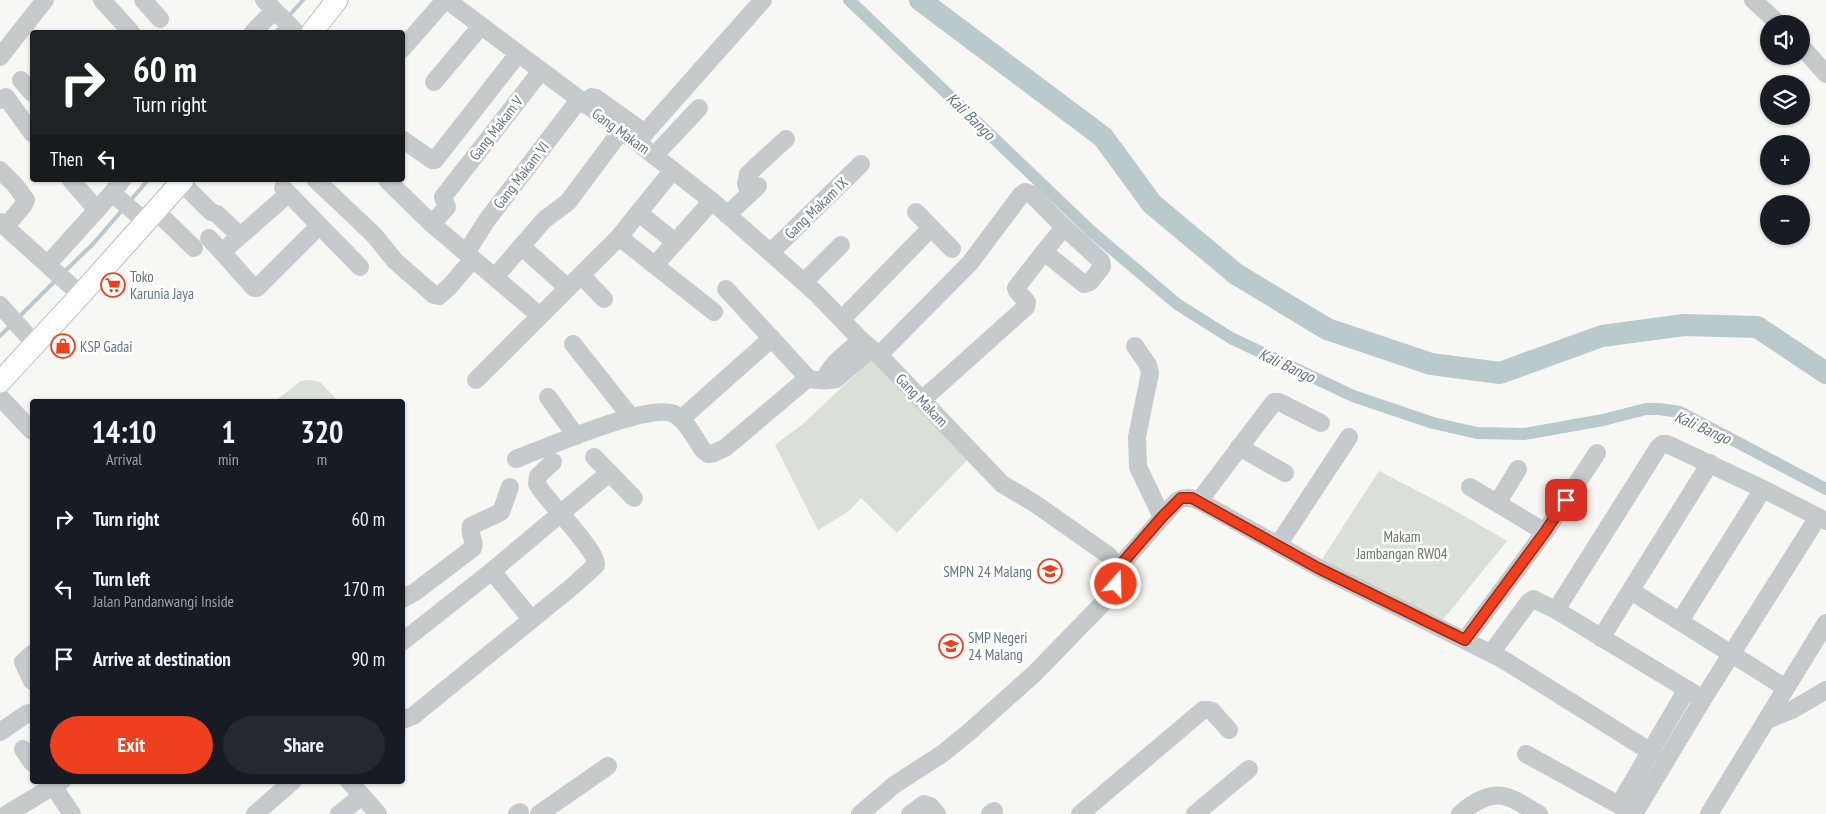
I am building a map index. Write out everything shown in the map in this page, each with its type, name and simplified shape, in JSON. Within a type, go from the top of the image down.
[{"type":"main road","points":[[318,30],[337,0]]},
{"type":"main road","points":[[0,382],[81,295],[145,214],[181,182]]},
{"type":"street","points":[[102,0],[129,30]]},
{"type":"street","points":[[143,0],[160,19]]},
{"type":"street","points":[[582,102],[592,97],[596,98],[641,138],[762,0]]},
{"type":"street","points":[[1754,0],[1770,15]]},
{"type":"street","points":[[405,46],[451,1]]},
{"type":"street","name":"Gang Makam","points":[[451,1],[582,102],[621,130],[641,138],[654,156],[712,201],[804,282],[922,400],[1002,484],[1034,503],[1108,555],[1118,568]]},
{"type":"street","points":[[0,57],[40,2]]},
{"type":"street","points":[[257,30],[281,18]]},
{"type":"street","points":[[434,82],[481,26]]},
{"type":"street","points":[[405,142],[432,160],[435,160],[518,54]]},
{"type":"street","points":[[1810,56],[1826,74]]},
{"type":"street","name":"Gang Makam V","points":[[432,224],[446,207],[443,198],[451,186],[541,71]]},
{"type":"street","points":[[20,80],[30,91]]},
{"type":"street","points":[[0,100],[6,97],[30,130]]},
{"type":"street","name":"Gang Makam VI","points":[[318,182],[374,235],[394,261],[434,295],[439,296],[447,290],[470,256],[483,224],[582,102]]},
{"type":"street","points":[[654,156],[699,108]]},
{"type":"street","points":[[495,277],[544,220],[568,202],[621,130]]},
{"type":"street","points":[[727,215],[754,190],[746,184],[748,174],[786,139]]},
{"type":"street","name":"Gang Makam IX","points":[[770,252],[861,164]]},
{"type":"street","points":[[0,170],[15,185],[26,200],[23,206],[3,224],[81,295]]},
{"type":"street","points":[[476,380],[619,236],[639,214],[673,170]]},
{"type":"street","points":[[74,182],[97,210]]},
{"type":"street","points":[[183,182],[211,212],[217,214],[239,235]]},
{"type":"street","points":[[390,182],[432,224],[539,315]]},
{"type":"street","points":[[222,252],[239,235],[257,222],[284,185],[319,226],[360,267]]},
{"type":"street","points":[[54,270],[97,210],[116,188],[145,214],[194,248]]},
{"type":"street","points":[[726,289],[772,338],[816,378],[833,380],[840,377],[970,263],[1023,193],[1028,192],[1031,194],[1101,261],[1102,267],[1090,282],[1084,284],[1044,252]]},
{"type":"street","points":[[654,265],[712,201]]},
{"type":"street","points":[[916,212],[952,249]]},
{"type":"street","points":[[639,214],[675,242]]},
{"type":"street","points":[[209,238],[255,288],[319,226]]},
{"type":"street","points":[[922,400],[1026,308],[1027,302],[1016,288],[1064,227]]},
{"type":"street","points":[[842,319],[931,228]]},
{"type":"street","points":[[619,236],[714,312]]},
{"type":"street","points":[[804,282],[841,245]]},
{"type":"street","points":[[522,247],[568,288]]},
{"type":"street","points":[[581,275],[604,299]]},
{"type":"street","points":[[4,310],[34,344]]},
{"type":"street","points":[[681,419],[772,338]]},
{"type":"street","points":[[573,344],[631,417]]},
{"type":"street","points":[[1135,346],[1148,365],[1150,373],[1137,437],[1138,467],[1162,517]]},
{"type":"street","points":[[516,459],[631,417],[662,412],[673,414],[681,419],[703,450],[708,454],[714,453],[725,448],[816,378]]},
{"type":"street","points":[[548,397],[576,436]]},
{"type":"street","points":[[0,398],[30,429]]},
{"type":"street","points":[[1199,501],[1274,402],[1279,402],[1320,423]]},
{"type":"street","points":[[1278,546],[1349,437]]},
{"type":"street","points":[[1556,610],[1660,446],[1667,444],[1822,519],[1732,654],[1631,812]]},
{"type":"street","points":[[1239,447],[1285,473]]},
{"type":"street","points":[[1465,640],[1545,532],[1597,453]]},
{"type":"street","points":[[594,457],[634,498]]},
{"type":"street","points":[[405,719],[413,716],[573,586],[596,565],[595,557],[537,483],[538,476],[553,462]]},
{"type":"street","points":[[1601,638],[1710,464]]},
{"type":"street","points":[[1498,502],[1518,470]]},
{"type":"street","points":[[405,640],[492,571],[609,473]]},
{"type":"street","points":[[1470,486],[1545,532]]},
{"type":"street","points":[[405,597],[415,592],[473,548],[474,544],[470,532],[471,526],[502,512],[510,487]]},
{"type":"street","points":[[1680,621],[1763,489]]},
{"type":"street","points":[[860,814],[894,785],[942,754],[1034,674],[1109,596],[1116,584],[1118,568],[1181,498],[1192,498],[1199,501],[1318,568],[1491,653],[1651,752]]},
{"type":"street","points":[[492,571],[531,619]]},
{"type":"street","points":[[1631,591],[1786,688]]},
{"type":"street","points":[[1491,653],[1531,599],[1537,600],[1703,699]]},
{"type":"street","points":[[1709,814],[1826,623]]},
{"type":"street","points":[[30,656],[23,662],[30,677]]},
{"type":"street","points":[[1631,812],[1651,752],[1687,689]]},
{"type":"street","points":[[1767,720],[1792,710],[1826,690]]},
{"type":"street","points":[[1080,814],[1203,710],[1212,712],[1229,730]]},
{"type":"street","points":[[2,728],[30,714]]},
{"type":"street","points":[[1526,754],[1631,812]]},
{"type":"street","points":[[539,814],[608,766]]},
{"type":"street","points":[[1195,814],[1249,769]]},
{"type":"street","points":[[7,814],[52,784],[72,814]]},
{"type":"street","points":[[255,814],[290,784]]},
{"type":"street","points":[[352,784],[378,814]]},
{"type":"street","points":[[339,814],[362,796]]},
{"type":"street","points":[[1460,814],[1471,804],[1494,796],[1506,796],[1539,814]]},
{"type":"street","points":[[910,814],[924,804],[927,804],[937,814]]},
{"type":"green space","points":[[872,359],[969,458],[897,533],[861,498],[849,511],[818,530],[775,445],[804,423]]},
{"type":"green space","points":[[301,381],[320,382],[336,399],[278,399]]},
{"type":"green space","name":"Makam Jambangan RW04","points":[[1379,471],[1452,509],[1507,541],[1441,622],[1319,564]]},
{"type":"waterway","points":[[288,17],[303,0]]},
{"type":"waterway","name":"Kali Bango","points":[[849,0],[1092,232],[1177,304],[1231,338],[1353,396],[1433,423],[1477,433],[1524,434],[1603,420],[1646,409],[1680,412],[1826,489]]},
{"type":"waterway","name":"Kali Bango","points":[[920,0],[1103,137],[1152,204],[1236,274],[1327,329],[1431,364],[1500,373],[1602,336],[1684,325],[1757,327],[1826,373]]},
{"type":"waterway","points":[[278,30],[282,25]]},
{"type":"waterway","points":[[130,201],[146,182]]},
{"type":"waterway","points":[[64,272],[93,244],[124,208]]},
{"type":"waterway","points":[[18,318],[57,279]]},
{"type":"waterway","points":[[0,336],[11,325]]},
{"type":"place","name":"Toko Karunia Jaya","points":[[113,285]]},
{"type":"place","name":"KSP Gadai","points":[[63,346]]},
{"type":"place","name":"SMPN 24 Malang","points":[[1050,571]]},
{"type":"place","name":"SMP Negeri 24 Malang","points":[[951,646]]},
{"type":"route","points":[[1116,584],[1118,568],[1162,517],[1181,498],[1192,498],[1318,568],[1465,640],[1545,532],[1566,500]]}]
